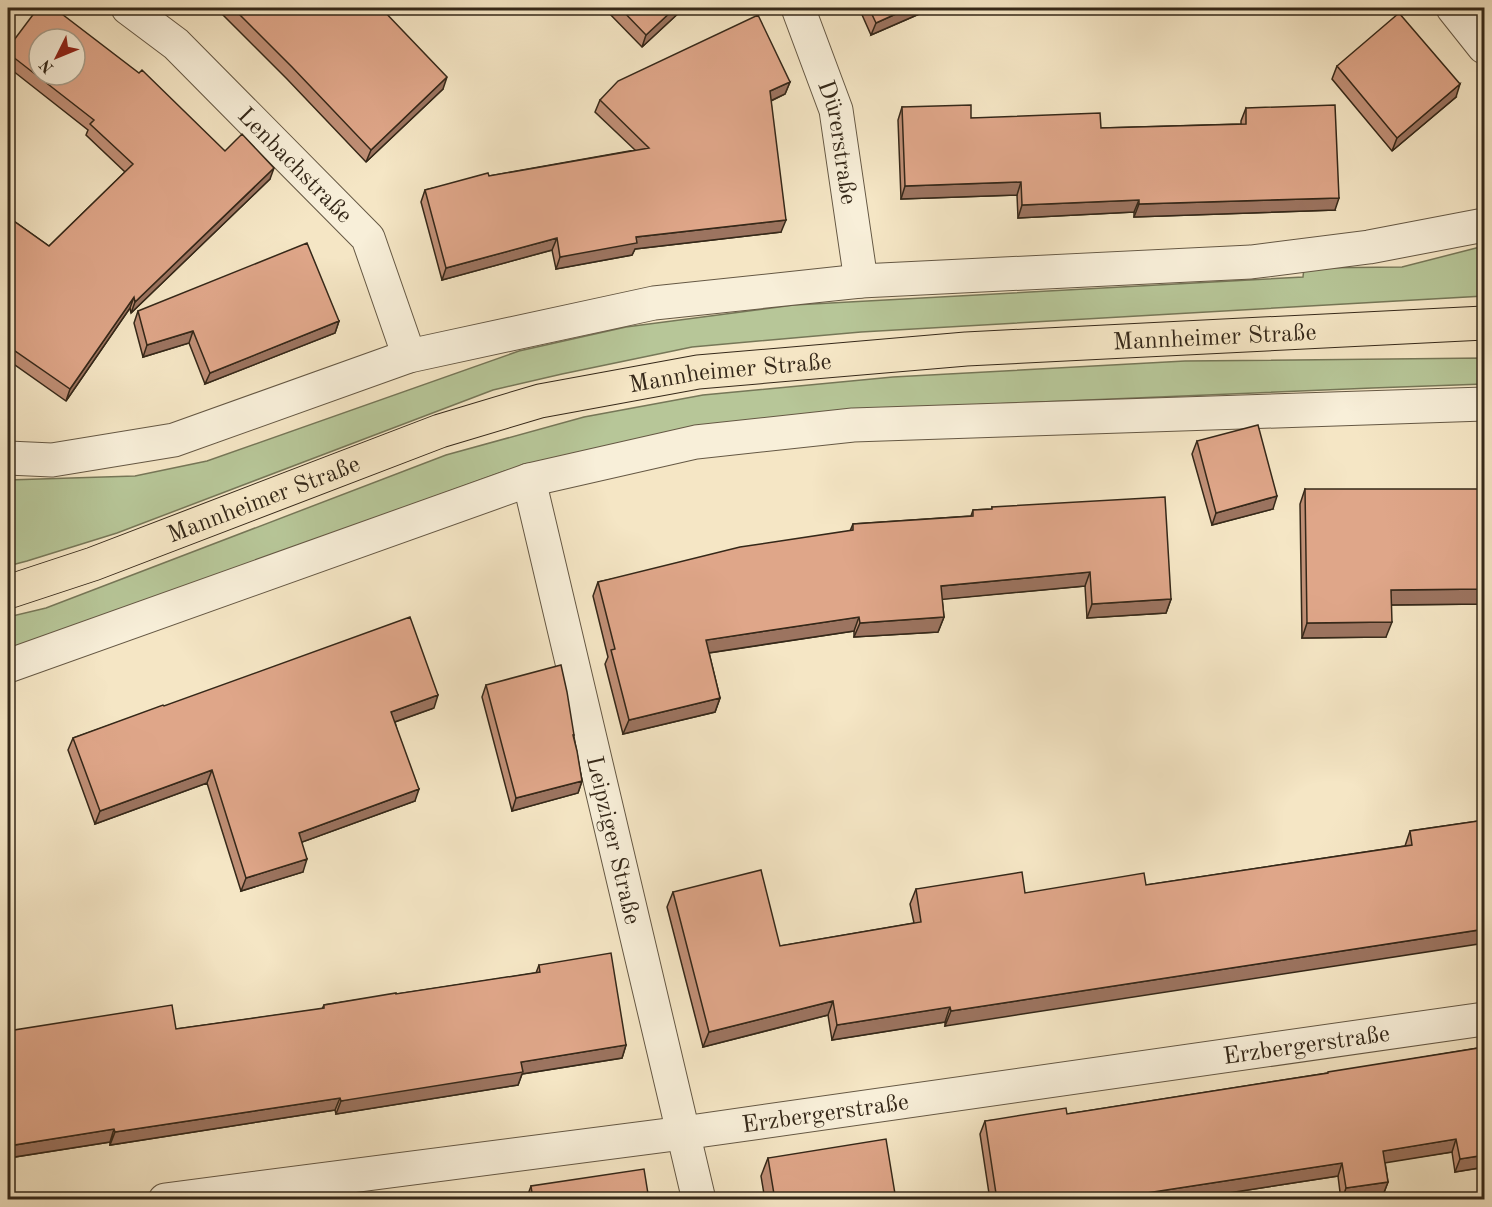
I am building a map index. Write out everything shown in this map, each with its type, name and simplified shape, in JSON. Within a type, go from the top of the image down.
[{"type":"main road","name":"Mannheimer Straße","points":[[8,592],[93,564],[440,431],[540,401],[698,372],[966,349],[1485,323]]},
{"type":"street","name":"Lenbachstraße","points":[[128,8],[176,44],[368,238],[409,356]]},
{"type":"street","name":"Dürerstraße","points":[[798,8],[836,110],[861,281]]},
{"type":"street","points":[[1453,8],[1485,47]]},
{"type":"street","points":[[8,458],[52,460],[174,440],[409,356],[654,303],[861,281],[1251,262],[1369,247],[1485,225]]},
{"type":"street","points":[[8,666],[529,480],[696,442],[853,425],[1485,404]]},
{"type":"street","name":"Leipziger Straße","points":[[529,480],[699,1200]]},
{"type":"street","name":"Erzbergerstraße","points":[[165,1200],[683,1133],[1485,1019]]},
{"type":"green space","points":[[1484,246],[1484,296],[861,332],[692,347],[562,374],[493,390],[117,533],[8,566],[8,480],[135,476],[207,461],[519,351],[626,327],[794,305],[1303,277],[1304,268],[1402,267]]},
{"type":"green space","points":[[1484,358],[1484,384],[876,409],[670,432],[505,471],[8,651],[8,617],[46,608],[446,455],[584,417],[703,395],[893,377],[1185,361]]},
{"type":"building","points":[[38,8],[54,8],[79,27],[27,27],[27,68],[8,53],[8,48]]},
{"type":"building","points":[[233,8],[381,8],[447,77],[371,150]]},
{"type":"building","points":[[620,8],[675,8],[646,35]]},
{"type":"building","points":[[869,8],[909,8],[876,23]]},
{"type":"building","points":[[1399,13],[1460,84],[1397,138],[1337,66]]},
{"type":"building","points":[[758,15],[790,82],[770,91],[786,220],[636,237],[637,243],[560,257],[557,238],[446,268],[425,190],[488,173],[489,176],[649,148],[600,100],[618,81]]},
{"type":"building","points":[[87,33],[139,73],[142,70],[225,151],[242,134],[274,168],[135,302],[134,297],[70,389],[8,346],[8,217],[49,246],[133,164],[90,124],[94,120],[52,87],[87,87]]},
{"type":"building","points":[[971,105],[971,118],[1100,113],[1101,128],[1246,124],[1246,108],[1335,105],[1339,198],[1139,204],[1139,200],[1022,205],[1021,182],[905,186],[902,107]]},
{"type":"building","points":[[307,243],[339,321],[210,373],[193,331],[147,345],[138,311]]},
{"type":"building","points":[[1258,425],[1277,496],[1216,513],[1197,441]]},
{"type":"building","points":[[1305,489],[1485,489],[1485,589],[1391,590],[1392,622],[1307,623]]},
{"type":"building","points":[[1165,497],[1171,599],[1092,604],[1090,572],[941,586],[944,617],[860,623],[859,617],[706,640],[720,698],[629,720],[611,650],[615,649],[598,582],[740,547],[853,530],[853,524],[973,516],[973,510],[992,509],[992,507]]},
{"type":"building","points":[[410,617],[438,695],[391,712],[419,789],[299,833],[307,859],[246,878],[212,770],[100,811],[73,738]]},
{"type":"building","points":[[561,665],[582,781],[516,798],[486,685]]},
{"type":"building","points":[[1485,820],[1485,929],[951,1011],[950,1007],[837,1025],[833,1001],[709,1032],[673,892],[761,870],[780,946],[921,922],[916,889],[1022,872],[1025,893],[1144,873],[1146,885],[1412,845],[1410,831]]},
{"type":"building","points":[[611,953],[626,1045],[521,1062],[523,1072],[341,1101],[340,1098],[8,1146],[8,1031],[172,1005],[176,1029],[324,1008],[324,1005],[396,993],[540,972],[539,965]]},
{"type":"building","points":[[1485,1047],[1485,1155],[1460,1159],[1456,1139],[1383,1151],[1388,1182],[1346,1188],[1342,1163],[1114,1198],[1113,1195],[1086,1200],[997,1200],[985,1121],[1066,1108],[1067,1114]]},
{"type":"building","points":[[886,1139],[896,1200],[775,1200],[768,1158]]},
{"type":"building","points":[[644,1169],[649,1200],[533,1200],[531,1186]]}]
